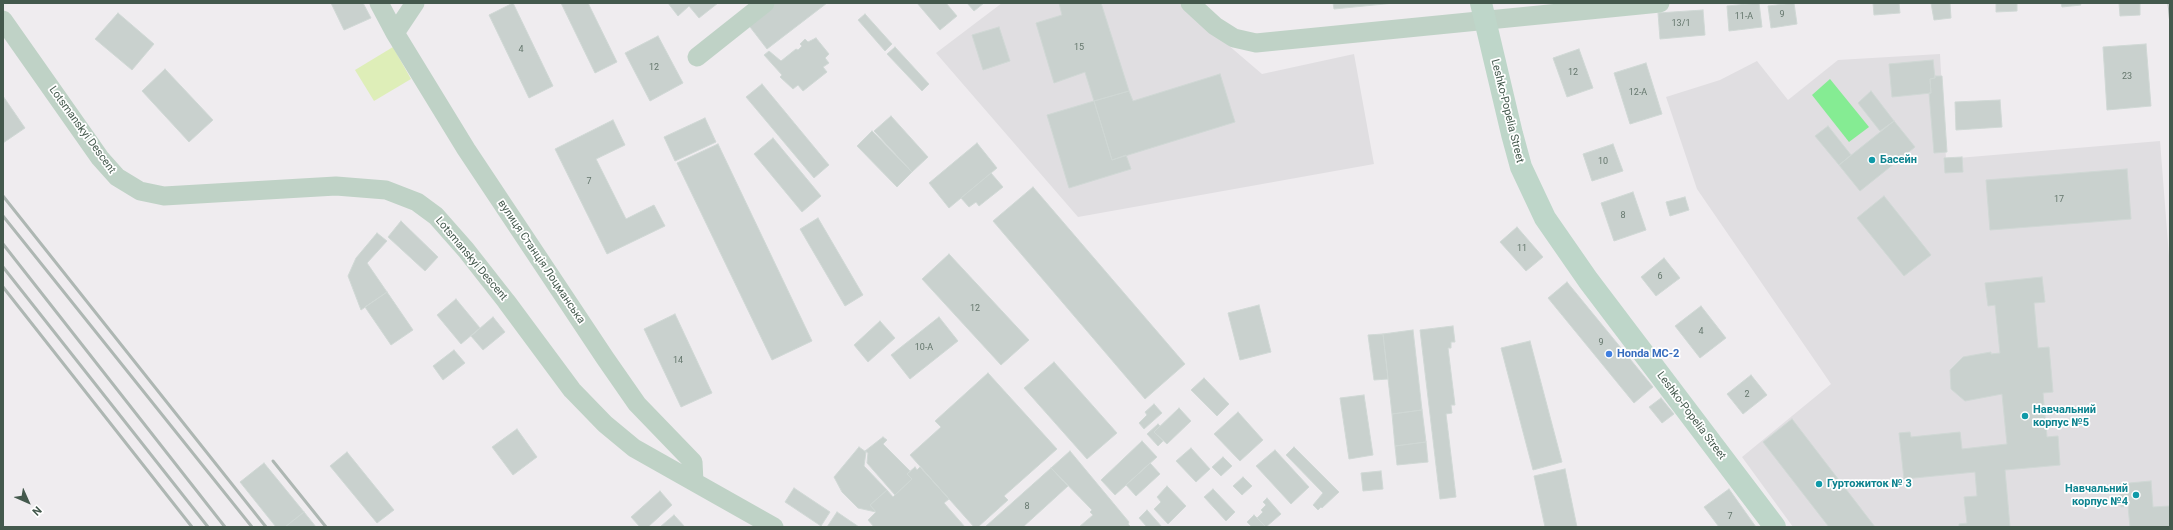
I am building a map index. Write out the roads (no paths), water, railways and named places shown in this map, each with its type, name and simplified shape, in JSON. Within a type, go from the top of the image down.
[{"type":"main road","name":"Leshko-Popelia Street","points":[[1483,12],[1521,167],[1545,218],[1588,280],[1775,527]]},
{"type":"street","name":"вулиця Станція Лоцманська","points":[[380,3],[395,33],[474,161],[605,358],[637,404],[693,462],[694,482]]},
{"type":"street","points":[[395,33],[415,3]]},
{"type":"street","points":[[697,57],[765,3]]},
{"type":"street","points":[[1190,3],[1215,26],[1234,38],[1256,43],[1483,12],[1660,3]]},
{"type":"street","name":"Lotsmanskyi Descent","points":[[3,20],[100,158],[117,177],[140,191],[164,196],[336,186],[386,190],[417,202],[436,216],[466,250],[506,300],[572,390],[605,424],[634,448],[774,527]]},
{"type":"tram line","points":[[2168,3],[2170,25]]},
{"type":"railway","points":[[3,196],[266,527]]},
{"type":"railway","points":[[3,216],[252,527]]},
{"type":"railway","points":[[3,244],[225,527]]},
{"type":"railway","points":[[3,267],[208,527]]},
{"type":"railway","points":[[3,287],[192,527]]},
{"type":"railway","points":[[273,461],[326,527]]},
{"type":"place","name":"Басейн","points":[[1872,160]]},
{"type":"place","name":"Honda МС-2","points":[[1609,354]]},
{"type":"place","name":"Навчальний корпус №5","points":[[2025,416]]},
{"type":"place","name":"Гуртожиток № 3","points":[[1819,484]]},
{"type":"place","name":"Навчальний корпус №4","points":[[2136,495]]}]
